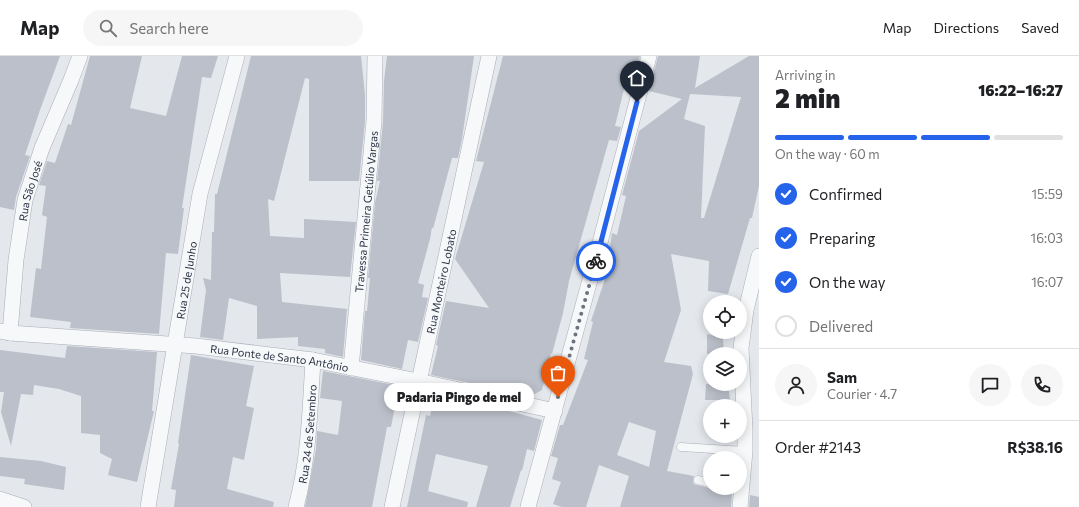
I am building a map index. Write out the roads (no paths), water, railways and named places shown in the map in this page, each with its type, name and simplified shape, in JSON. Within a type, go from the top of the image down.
[{"type":"street","name":"Rua São José","points":[[5,332],[25,200],[42,148],[80,56]]},
{"type":"street","name":"Rua 25 de Junho","points":[[148,507],[200,194],[237,56]]},
{"type":"street","name":"Travessa Primeira Getúlio Vargas","points":[[351,368],[374,121],[375,56]]},
{"type":"street","name":"Rua Monteiro Lobato","points":[[392,507],[489,56]]},
{"type":"street","points":[[528,507],[555,412],[649,56]]},
{"type":"street","points":[[745,451],[741,348],[746,310],[759,256]]},
{"type":"street","name":"Rua Ponte de Santo Antônio","points":[[5,332],[204,346],[313,360],[418,381],[555,412]]},
{"type":"street","name":"Rua 24 de Setembro","points":[[296,507],[302,485],[308,435],[313,360]]},
{"type":"street","points":[[739,495],[740,507]]},
{"type":"street","points":[[0,499],[24,507]]},
{"type":"lane","points":[[681,447],[745,451]]},
{"type":"lane","points":[[698,480],[703,481]]},
{"type":"place","name":"Padaria Pingo de mel","points":[[558,397]]}]
